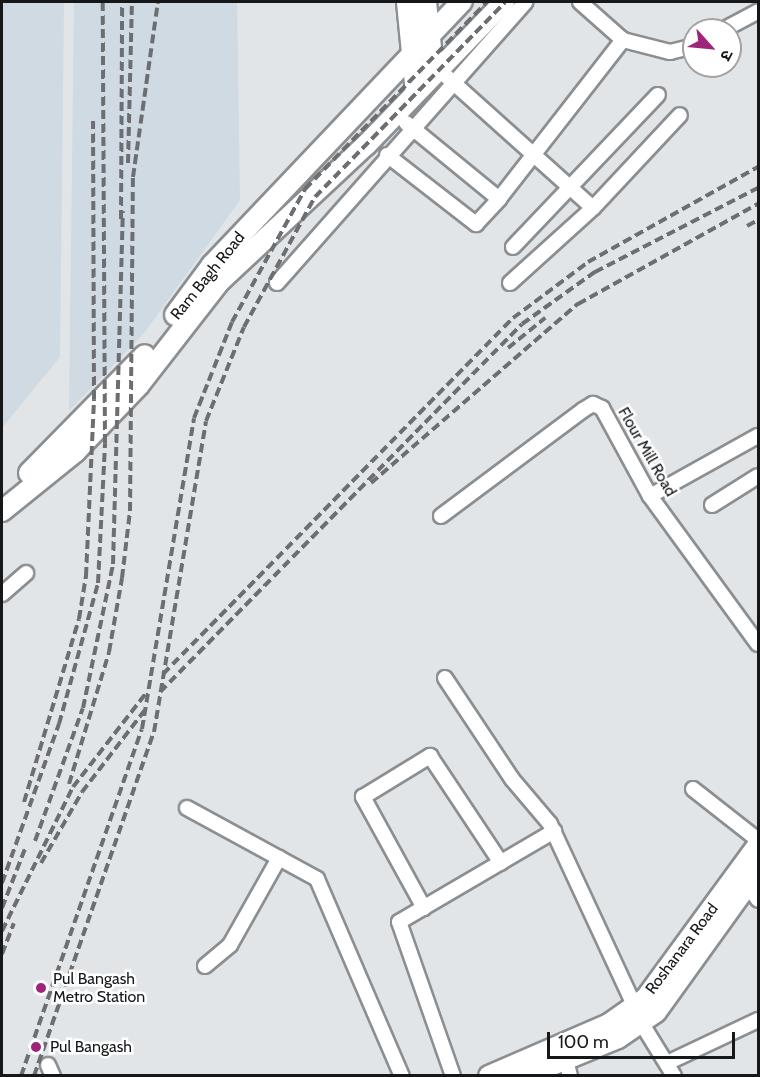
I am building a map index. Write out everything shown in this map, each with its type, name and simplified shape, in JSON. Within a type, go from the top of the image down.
[{"type":"main road","points":[[407,2],[416,93]]},
{"type":"main road","points":[[426,2],[430,35],[441,75]]},
{"type":"main road","name":"Ram Bagh Road","points":[[2,496],[135,369],[212,265],[462,2]]},
{"type":"main road","name":"Ram Bagh Road","points":[[2,511],[75,452],[139,385],[220,280],[416,93],[441,75],[504,2]]},
{"type":"main road","name":"Roshanara Road","points":[[489,1076],[609,1024],[638,1016],[653,990],[759,842]]},
{"type":"main road","name":"Roshanara Road","points":[[525,1076],[568,1068],[638,1016],[755,885]]},
{"type":"street","points":[[277,283],[412,128],[441,75],[526,2]]},
{"type":"street","points":[[580,2],[623,40],[670,52],[682,49]]},
{"type":"street","points":[[742,20],[759,11]]},
{"type":"street","points":[[387,154],[476,224],[499,199],[532,152],[623,40]]},
{"type":"street","points":[[441,75],[532,152],[592,208]]},
{"type":"street","points":[[513,247],[658,95]]},
{"type":"street","points":[[395,114],[499,199]]},
{"type":"street","points":[[510,283],[592,208],[680,115]]},
{"type":"street","name":"Flour Mill Road","points":[[441,516],[593,405],[610,417],[650,495],[759,644]]},
{"type":"street","points":[[650,495],[758,436]]},
{"type":"street","points":[[712,505],[759,476]]},
{"type":"street","points":[[2,594],[26,573]]},
{"type":"street","points":[[445,678],[554,831],[638,1016],[674,1076]]},
{"type":"street","points":[[424,908],[363,797],[430,756],[501,862]]},
{"type":"street","points":[[693,789],[759,842]]},
{"type":"street","points":[[187,808],[317,879],[402,1076]]},
{"type":"street","points":[[453,1076],[399,922],[554,831]]},
{"type":"street","points":[[205,966],[230,945],[279,858]]},
{"type":"street","points":[[667,1063],[759,1020]]},
{"type":"shaded area","points":[[2,2],[64,2],[60,357],[2,428]]},
{"type":"shaded area","points":[[74,2],[237,2],[240,200],[145,332],[69,411]]},
{"type":"railway","points":[[2,883],[59,724],[98,583],[105,443],[103,2]]},
{"type":"railway","points":[[121,219],[122,2]]},
{"type":"railway","points":[[128,163],[132,2]]},
{"type":"railway","points":[[69,784],[109,652],[122,578],[130,511],[133,177],[158,2]]},
{"type":"railway","points":[[21,1076],[142,729],[194,418],[232,322],[305,189],[487,2]]},
{"type":"railway","points":[[34,1076],[154,732],[206,421],[244,327],[315,197],[505,2]]},
{"type":"railway","points":[[24,802],[79,619],[86,576],[94,399],[93,121]]},
{"type":"railway","points":[[163,674],[513,318],[588,262],[758,167]]},
{"type":"railway","points":[[160,692],[522,324],[595,272],[758,188]]},
{"type":"railway","points":[[371,483],[578,304],[758,204]]},
{"type":"railway","points":[[35,841],[83,708],[113,564],[123,211]]},
{"type":"railway","points":[[747,226],[758,220]]},
{"type":"railway","points":[[508,348],[545,318]]},
{"type":"railway","points":[[2,931],[73,787],[147,692]]},
{"type":"railway","points":[[41,863],[82,792],[145,710]]},
{"type":"railway","points":[[2,908],[26,846]]},
{"type":"railway","points":[[2,954],[14,923]]},
{"type":"place","name":"Pul Bangash Metro Station","points":[[41,988]]},
{"type":"place","name":"Pul Bangash","points":[[36,1047]]}]
